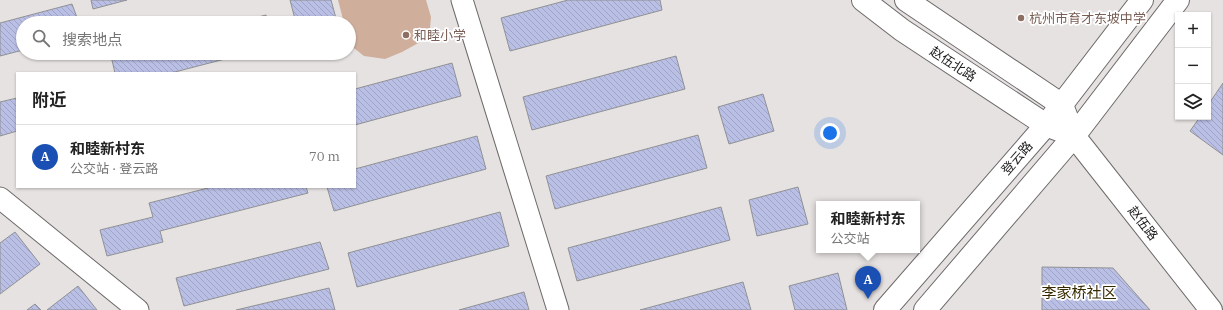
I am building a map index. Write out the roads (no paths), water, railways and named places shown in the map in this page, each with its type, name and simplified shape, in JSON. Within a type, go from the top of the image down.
[{"type":"main road","name":"赵伍北路","points":[[864,0],[902,30],[1046,125]]},
{"type":"main road","name":"赵伍北路","points":[[906,0],[1062,105]]},
{"type":"main road","name":"登云路","points":[[885,310],[1046,125],[1142,0]]},
{"type":"main road","points":[[925,310],[1074,136],[1178,0]]},
{"type":"main road","name":"赵伍路","points":[[1062,105],[1074,136],[1211,310]]},
{"type":"main road","points":[[1046,125],[1074,136]]},
{"type":"street","points":[[462,0],[558,310]]},
{"type":"street","points":[[0,198],[138,310]]},
{"type":"place","name":"杭州市育才东坡中学","points":[[1021,18]]},
{"type":"place","name":"和睦小学","points":[[406,35]]},
{"type":"place","name":"和睦新村东","points":[[868,299]]},
{"type":"district","name":"李家桥社区","points":[[1079,292]]}]
